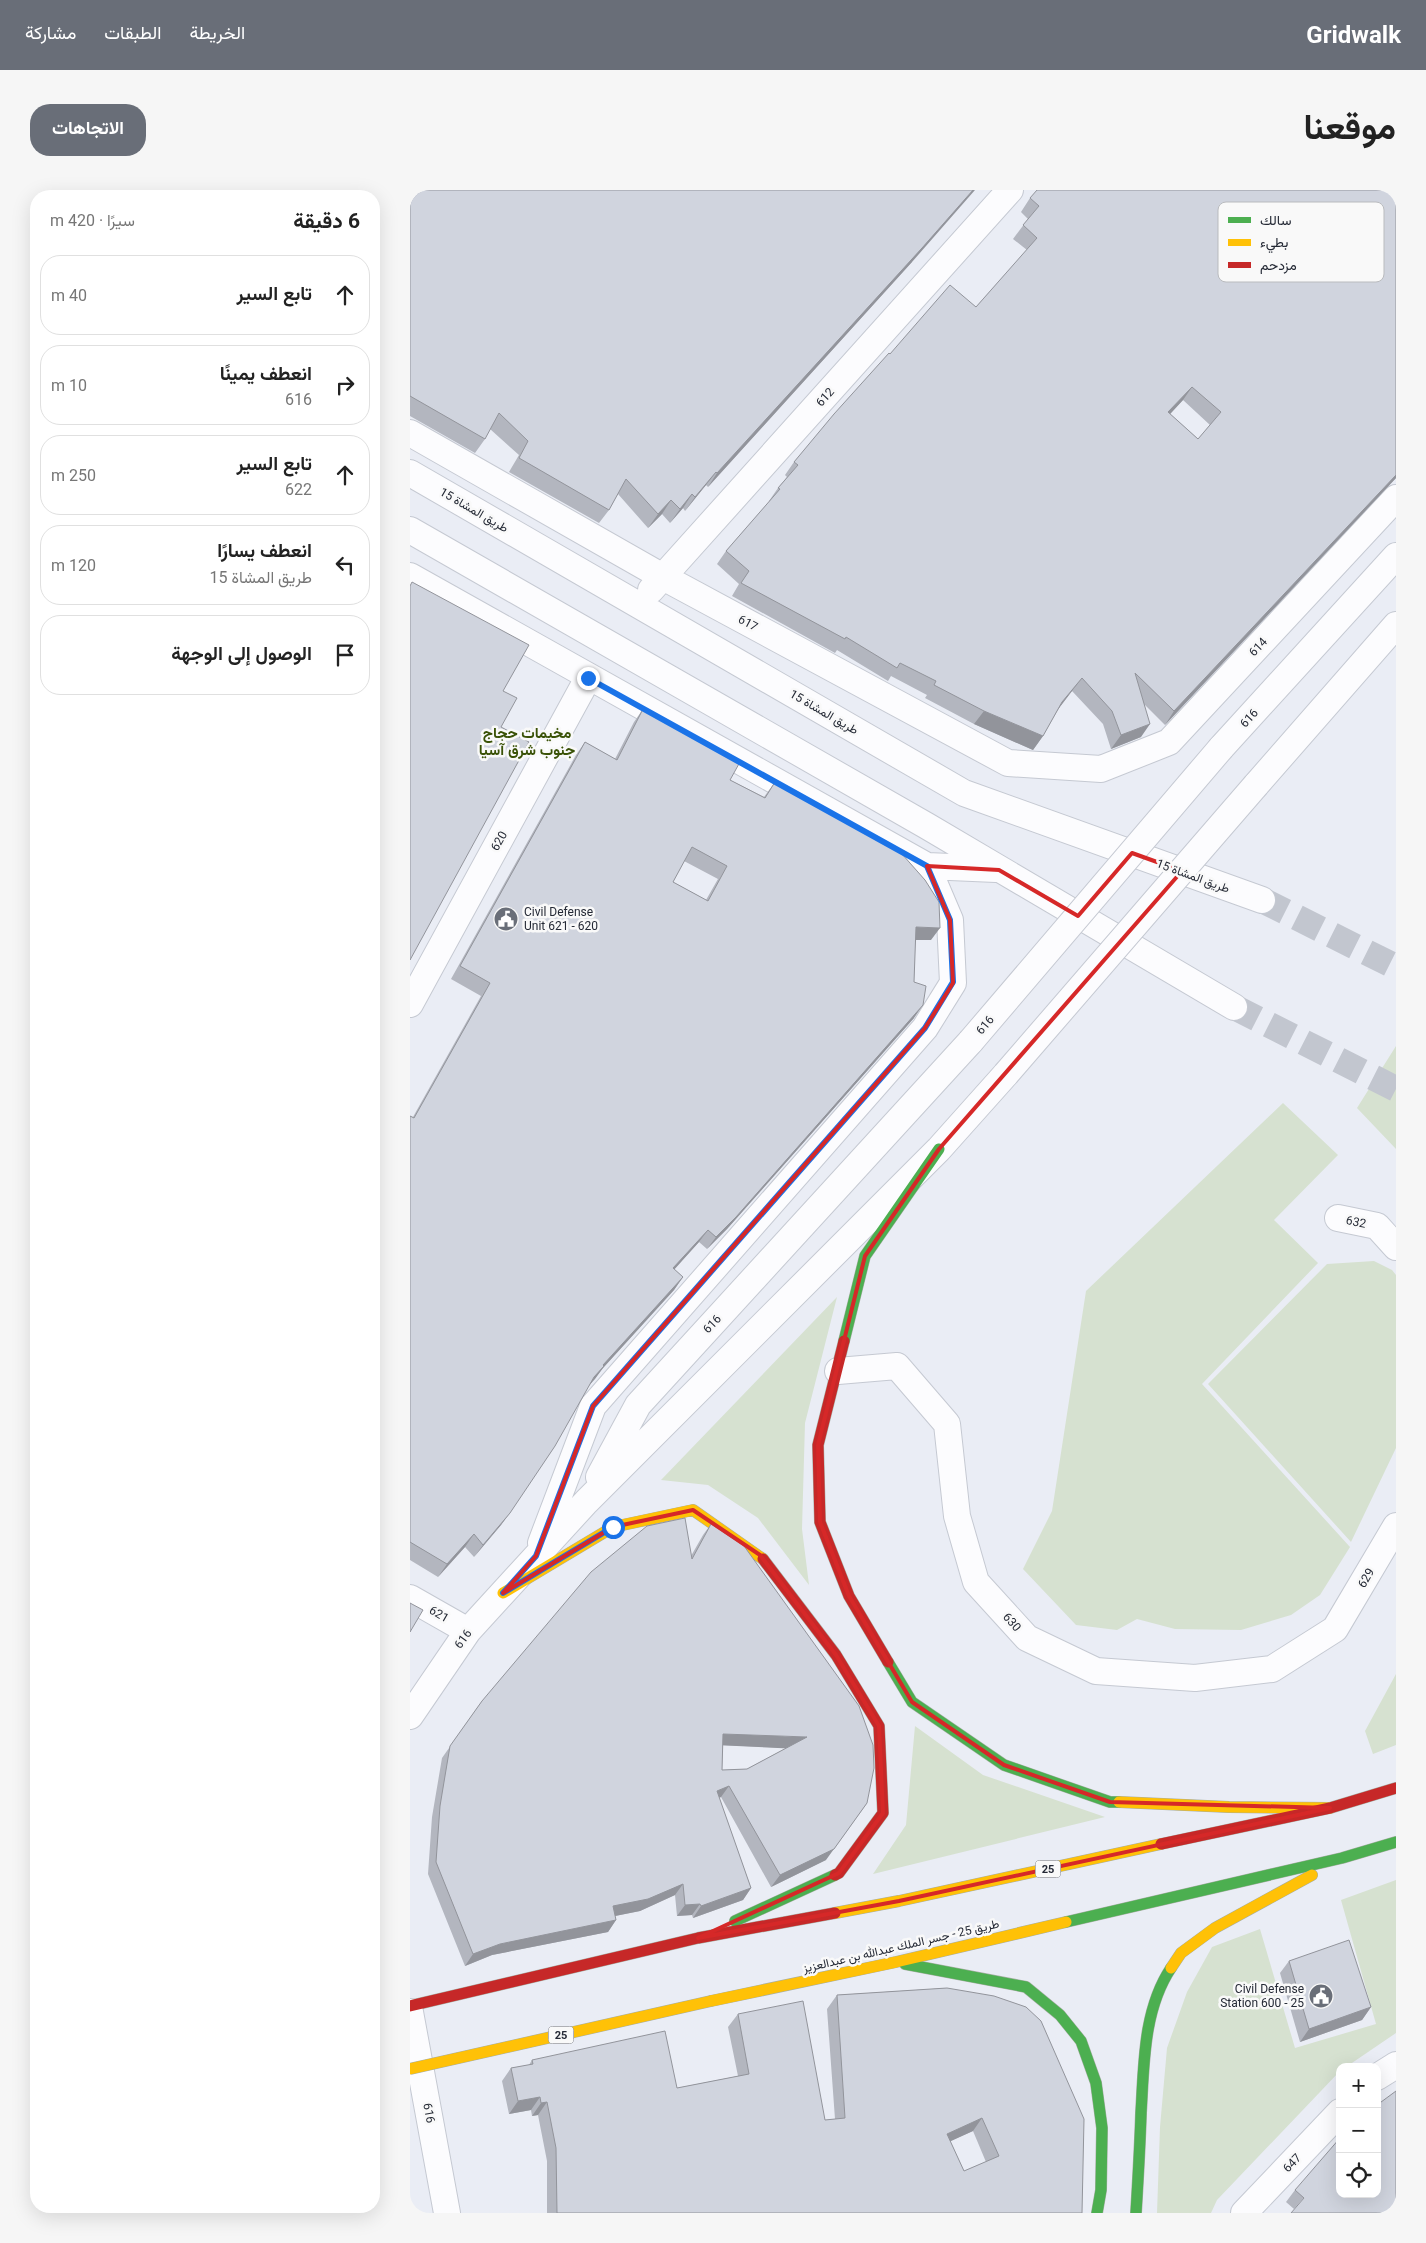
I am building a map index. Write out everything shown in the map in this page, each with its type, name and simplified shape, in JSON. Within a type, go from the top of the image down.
[{"type":"main road","points":[[939,1149],[866,1256],[818,1445],[820,1522],[849,1596],[912,1702],[1004,1765],[1110,1802],[1229,1807],[1330,1808]]},
{"type":"main road","points":[[503,1593],[613,1527],[693,1510],[760,1555],[836,1655],[880,1726],[883,1813],[839,1873],[698,1938]]},
{"type":"main road","name":"25","points":[[410,2006],[698,1938],[899,1901],[1330,1808],[1396,1788]]},
{"type":"main road","name":"طريق 25 - جسر الملك عبدالله بن عبدالعزيز","points":[[410,2069],[896,1962],[1342,1858],[1396,1842]]},
{"type":"main road","points":[[1136,2213],[1144,2064],[1149,2022],[1163,1980],[1181,1953],[1215,1928],[1342,1858]]},
{"type":"main road","points":[[896,1962],[1026,1987],[1060,2015],[1081,2041],[1096,2083],[1102,2128],[1101,2190],[1097,2213]]},
{"type":"street","name":"612","points":[[639,604],[1010,190]]},
{"type":"street","name":"617","points":[[410,433],[663,577],[1008,763],[1102,769]]},
{"type":"street","name":"طريق المشاة 15","points":[[410,473],[964,794],[1262,900]]},
{"type":"street","name":"614","points":[[1102,769],[1169,742],[1396,498]]},
{"type":"street","points":[[410,530],[927,826],[999,870],[1234,1006]]},
{"type":"street","name":"616","points":[[586,1502],[638,1405],[971,1041],[1221,748],[1396,556]]},
{"type":"street","points":[[410,576],[588,678],[927,866],[999,870]]},
{"type":"street","name":"616","points":[[410,1716],[468,1631],[586,1502],[939,1149],[1396,625]]},
{"type":"street","name":"620","points":[[410,1004],[588,678]]},
{"type":"street","points":[[536,1556],[593,1406],[925,1028],[953,982],[950,920],[927,866]]},
{"type":"street","name":"632","points":[[1338,1218],[1377,1226],[1396,1247]]},
{"type":"street","name":"630","points":[[838,1371],[897,1366],[947,1424],[957,1516],[976,1582],[1027,1638],[1096,1671],[1195,1678],[1272,1669],[1336,1629]]},
{"type":"street","name":"629","points":[[1336,1629],[1396,1526]]},
{"type":"street","name":"621","points":[[410,1598],[468,1631]]},
{"type":"street","name":"616","points":[[410,2012],[447,2213]]},
{"type":"street","points":[[1381,2074],[1396,2065]]},
{"type":"street","name":"647","points":[[1244,2213],[1336,2116]]},
{"type":"highlighted area","points":[[1132,853],[1182,871],[939,1149],[865,1256],[818,1445],[820,1522],[849,1596],[912,1702],[1004,1765],[1110,1802],[1330,1808],[899,1901],[698,1938],[839,1873],[883,1813],[879,1726],[836,1655],[760,1555],[693,1510],[613,1527],[503,1593],[536,1556],[593,1406],[925,1028],[953,983],[950,920],[927,866],[999,870],[1078,916]]},
{"type":"green space","points":[[1396,1046],[1396,1149],[1357,1108]]},
{"type":"green space","points":[[1283,1103],[1338,1155],[1274,1220],[1318,1263],[1202,1384],[1350,1547],[1320,1595],[1291,1615],[1241,1630],[1175,1629],[1137,1619],[1117,1630],[1076,1625],[1023,1569],[1052,1511],[1086,1291]]},
{"type":"green space","points":[[1374,1261],[1392,1270],[1396,1275],[1396,1448],[1351,1542],[1208,1384],[1327,1264]]},
{"type":"green space","points":[[837,1297],[805,1423],[802,1529],[809,1585],[758,1518],[708,1485],[661,1480]]},
{"type":"green space","points":[[1396,1674],[1396,1745],[1373,1754],[1365,1731]]},
{"type":"green space","points":[[915,1726],[983,1775],[1105,1817],[873,1874],[906,1825]]},
{"type":"green space","points":[[1396,1880],[1396,2033],[1352,2063],[1336,2063],[1336,2075],[1217,2200],[1211,2213],[1157,2213],[1160,2127],[1167,2048],[1187,1992],[1212,1947],[1260,1929],[1295,2048],[1376,2024],[1341,1900]]},
{"type":"building","points":[[410,190],[973,190],[695,497],[692,494],[680,509],[671,500],[658,514],[626,479],[609,510],[519,458],[528,441],[499,413],[485,439],[410,396]]},
{"type":"building","points":[[1037,190],[1396,190],[1396,475],[1174,711],[1135,673],[1150,724],[1121,735],[1112,711],[1082,678],[1062,702],[1043,736],[984,711],[934,685],[936,681],[900,663],[897,668],[846,637],[845,639],[741,583],[749,571],[726,551],[780,489],[778,488],[798,465],[794,462],[834,414],[890,354],[950,285],[976,307],[1037,238],[1023,225],[1039,206],[1030,198]],"holes":[[[1192,387],[1221,412],[1198,439],[1168,412]]]},
{"type":"building","points":[[412,582],[529,645],[503,691],[517,698],[501,727],[529,742],[410,960],[410,586]]},
{"type":"building","points":[[643,709],[740,762],[730,780],[765,798],[775,782],[902,854],[925,880],[939,902],[940,928],[916,927],[914,982],[926,986],[923,1005],[736,1217],[716,1237],[708,1230],[673,1268],[683,1277],[594,1377],[555,1446],[510,1513],[483,1545],[474,1534],[447,1564],[410,1542],[410,1116],[414,1118],[490,983],[460,966],[585,742],[617,760]],"holes":[[[692,847],[727,866],[708,901],[673,882]]]},
{"type":"building","points":[[685,1518],[692,1559],[711,1524],[744,1546],[859,1706],[873,1745],[874,1768],[867,1803],[834,1849],[780,1875],[729,1786],[717,1791],[751,1888],[701,1906],[700,1904],[685,1905],[683,1884],[648,1899],[613,1906],[616,1920],[500,1944],[473,1954],[436,1862],[440,1806],[450,1746],[482,1701],[591,1572],[647,1526]],"holes":[[[723,1734],[807,1737],[747,1769],[722,1770]]]},
{"type":"building","points":[[410,1603],[423,1610],[410,1632]]},
{"type":"building","name":"Civil Defense Station 600 - 25","points":[[1349,1940],[1371,2007],[1309,2029],[1289,1961]]},
{"type":"building","points":[[947,1988],[994,1996],[1026,2007],[1041,2021],[1084,2119],[1082,2213],[557,2213],[556,2148],[547,2102],[541,2103],[540,2097],[518,2101],[511,2068],[533,2064],[532,2060],[665,2031],[677,2088],[749,2074],[738,2014],[803,2001],[825,2120],[845,2118],[837,1995]],"holes":[[[982,2118],[999,2156],[964,2171],[947,2134]]]},
{"type":"building","points":[[1396,2091],[1396,2213],[1291,2213],[1304,2198],[1295,2190],[1336,2143],[1336,2198],[1381,2198],[1381,2102]]},
{"type":"tunnel","points":[[1262,900],[1396,967]]},
{"type":"tunnel","points":[[1234,1007],[1396,1089]]},
{"type":"traffic: fast","points":[[844,1341],[865,1256],[939,1149]]},
{"type":"traffic: fast","points":[[888,1662],[912,1702],[1004,1765],[1110,1802],[1119,1802]]},
{"type":"traffic: fast","points":[[1066,1922],[1342,1858],[1396,1842]]},
{"type":"traffic: fast","points":[[735,1921],[835,1875]]},
{"type":"traffic: fast","points":[[905,1964],[1026,1987],[1060,2015],[1081,2041],[1096,2083],[1102,2128],[1101,2190],[1097,2213]]},
{"type":"traffic: fast","points":[[1136,2213],[1144,2057],[1155,2002],[1171,1968]]},
{"type":"traffic: slow","points":[[503,1593],[613,1527],[693,1510],[763,1559]]},
{"type":"traffic: slow","points":[[1119,1802],[1229,1807],[1330,1808]]},
{"type":"traffic: slow","points":[[835,1913],[899,1901],[1161,1844]]},
{"type":"traffic: slow","points":[[1171,1968],[1181,1953],[1215,1928],[1312,1875]]},
{"type":"traffic: slow","points":[[711,2001],[896,1962],[1066,1922]]},
{"type":"traffic: slow","points":[[410,2069],[711,2001]]},
{"type":"traffic: jam","points":[[844,1341],[818,1445],[820,1522],[849,1596],[888,1662]]},
{"type":"traffic: jam","points":[[763,1559],[836,1655],[879,1726],[883,1813],[839,1873],[835,1875]]},
{"type":"traffic: jam","points":[[1161,1844],[1330,1808],[1396,1788]]},
{"type":"traffic: jam","points":[[410,2006],[698,1938],[835,1913]]},
{"type":"place","name":"Civil Defense Unit 621 - 620","points":[[506,919]]},
{"type":"place","name":"Civil Defense Station 600 - 25","points":[[1321,1996]]},
{"type":"district","name":"مخيمات حجاج جنوب شرق آسيا","points":[[527,742]]},
{"type":"route","points":[[588,678],[927,866],[950,920],[953,982],[925,1028],[593,1406],[536,1556],[503,1593],[613,1527]]}]
